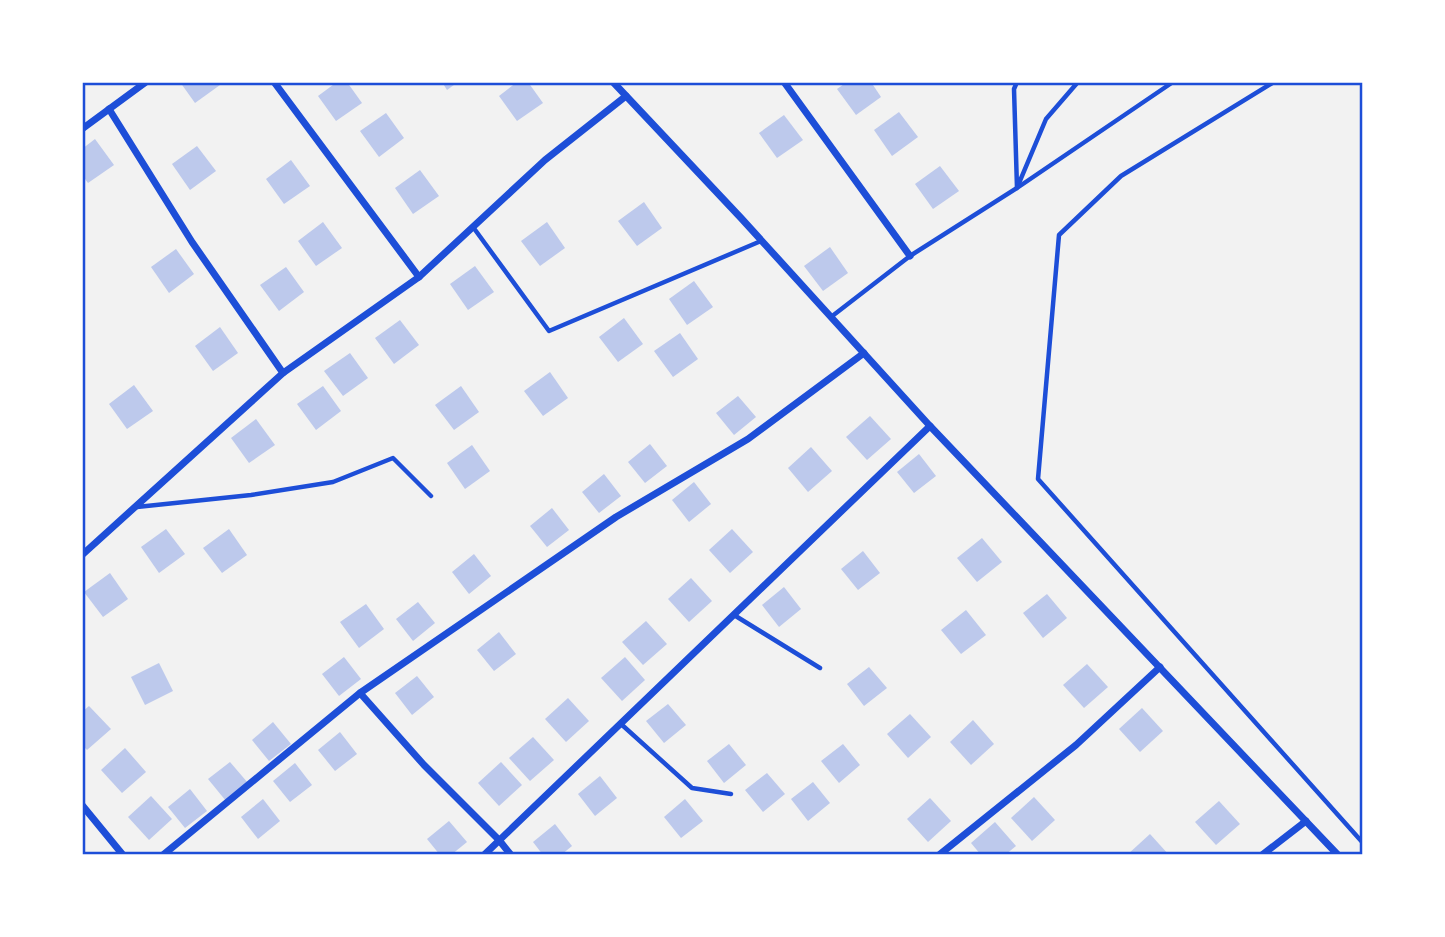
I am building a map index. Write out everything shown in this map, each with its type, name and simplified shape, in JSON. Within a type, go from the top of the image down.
[{"type":"street","points":[[82,129],[146,82]]},
{"type":"street","points":[[274,82],[419,276]]},
{"type":"street","points":[[613,82],[930,426],[1338,855]]},
{"type":"street","points":[[784,82],[910,256]]},
{"type":"street","points":[[82,555],[282,373],[419,276],[545,160],[626,96]]},
{"type":"street","points":[[109,109],[192,242],[282,373]]},
{"type":"street","points":[[163,855],[360,693],[615,517],[748,439],[864,353]]},
{"type":"street","points":[[484,855],[930,426]]},
{"type":"street","points":[[939,855],[1076,745],[1160,667]]},
{"type":"street","points":[[360,693],[424,765],[511,855]]},
{"type":"street","points":[[82,805],[123,855]]},
{"type":"street","points":[[1262,855],[1306,821]]},
{"type":"lane","points":[[1017,82],[1014,89],[1017,188]]},
{"type":"lane","points":[[1017,188],[1046,119],[1078,82]]},
{"type":"lane","points":[[831,317],[910,256],[1017,188],[1173,82]]},
{"type":"lane","points":[[1274,82],[1121,176],[1059,235],[1038,479],[1363,843]]},
{"type":"lane","points":[[473,227],[549,331],[762,241]]},
{"type":"lane","points":[[137,507],[251,495],[332,482],[393,458],[430,496]]},
{"type":"lane","points":[[733,615],[820,668]]},
{"type":"lane","points":[[620,723],[692,788],[731,794]]},
{"type":"building","points":[[180,82],[219,82],[220,85],[195,103]]},
{"type":"building","points":[[337,82],[347,82],[362,103],[336,121],[318,96]]},
{"type":"building","points":[[442,82],[458,82],[447,90]]},
{"type":"building","points":[[517,82],[528,82],[543,103],[517,121],[499,96]]},
{"type":"building","points":[[847,82],[871,82],[881,97],[856,115],[837,89]]},
{"type":"building","points":[[899,112],[918,137],[892,156],[874,130]]},
{"type":"building","points":[[386,113],[404,138],[379,157],[360,131]]},
{"type":"building","points":[[784,115],[803,140],[777,158],[759,133]]},
{"type":"building","points":[[95,139],[114,165],[88,183],[82,175],[82,149]]},
{"type":"building","points":[[197,146],[216,171],[190,190],[172,164]]},
{"type":"building","points":[[291,160],[310,186],[284,204],[266,179]]},
{"type":"building","points":[[940,166],[959,191],[933,209],[915,184]]},
{"type":"building","points":[[420,170],[439,196],[413,214],[395,188]]},
{"type":"building","points":[[644,202],[662,228],[637,246],[618,221]]},
{"type":"building","points":[[323,222],[342,248],[316,266],[298,241]]},
{"type":"building","points":[[547,222],[565,248],[540,266],[521,241]]},
{"type":"building","points":[[830,247],[848,273],[823,291],[804,266]]},
{"type":"building","points":[[176,249],[194,274],[169,293],[151,267]]},
{"type":"building","points":[[475,266],[494,292],[468,310],[450,284]]},
{"type":"building","points":[[286,267],[304,292],[279,311],[260,285]]},
{"type":"building","points":[[694,281],[713,307],[687,325],[669,299]]},
{"type":"building","points":[[624,318],[643,344],[618,362],[599,337]]},
{"type":"building","points":[[400,320],[419,345],[394,364],[375,338]]},
{"type":"building","points":[[220,327],[238,353],[213,371],[195,346]]},
{"type":"building","points":[[680,333],[698,359],[673,377],[654,351]]},
{"type":"building","points":[[350,353],[368,378],[343,396],[324,371]]},
{"type":"building","points":[[550,372],[568,398],[543,416],[524,391]]},
{"type":"building","points":[[134,385],[153,411],[127,429],[109,404]]},
{"type":"building","points":[[323,386],[341,411],[316,430],[297,404]]},
{"type":"building","points":[[461,386],[479,412],[454,430],[435,405]]},
{"type":"building","points":[[738,396],[756,417],[734,435],[716,413]]},
{"type":"building","points":[[870,416],[891,439],[867,460],[846,437]]},
{"type":"building","points":[[256,419],[275,445],[249,463],[231,438]]},
{"type":"building","points":[[650,444],[667,466],[645,483],[628,462]]},
{"type":"building","points":[[472,445],[490,471],[465,489],[447,463]]},
{"type":"building","points":[[811,447],[832,471],[808,492],[788,468]]},
{"type":"building","points":[[919,454],[936,476],[914,493],[897,472]]},
{"type":"building","points":[[604,474],[621,496],[599,513],[582,492]]},
{"type":"building","points":[[694,482],[711,504],[689,522],[672,500]]},
{"type":"building","points":[[552,508],[569,530],[547,547],[530,526]]},
{"type":"building","points":[[166,529],[185,554],[159,573],[141,547]]},
{"type":"building","points":[[229,529],[247,555],[222,573],[203,548]]},
{"type":"building","points":[[732,529],[753,552],[730,573],[709,550]]},
{"type":"building","points":[[982,538],[1002,562],[977,582],[957,558]]},
{"type":"building","points":[[863,551],[880,573],[858,590],[841,569]]},
{"type":"building","points":[[474,554],[491,576],[469,594],[452,572]]},
{"type":"building","points":[[110,573],[128,599],[103,617],[84,592]]},
{"type":"building","points":[[691,578],[712,601],[689,622],[668,599]]},
{"type":"building","points":[[784,587],[801,609],[779,627],[762,605]]},
{"type":"building","points":[[1047,594],[1067,618],[1043,638],[1023,613]]},
{"type":"building","points":[[418,602],[435,623],[413,641],[396,619]]},
{"type":"building","points":[[366,604],[384,629],[359,648],[340,622]]},
{"type":"building","points":[[966,610],[986,635],[961,654],[941,630]]},
{"type":"building","points":[[646,621],[667,644],[643,665],[622,642]]},
{"type":"building","points":[[499,632],[516,654],[494,671],[477,650]]},
{"type":"building","points":[[344,657],[361,679],[339,696],[322,674]]},
{"type":"building","points":[[625,657],[645,680],[622,701],[601,678]]},
{"type":"building","points":[[159,663],[173,691],[145,705],[131,677]]},
{"type":"building","points":[[1087,664],[1108,687],[1084,708],[1063,685]]},
{"type":"building","points":[[869,667],[887,688],[864,706],[847,684]]},
{"type":"building","points":[[417,676],[434,697],[412,715],[395,693]]},
{"type":"building","points":[[568,698],[589,721],[566,742],[545,719]]},
{"type":"building","points":[[668,704],[686,725],[664,743],[646,721]]},
{"type":"building","points":[[89,706],[111,729],[87,750],[82,745],[82,712]]},
{"type":"building","points":[[1142,708],[1163,731],[1140,752],[1119,729]]},
{"type":"building","points":[[910,714],[931,737],[908,758],[887,734]]},
{"type":"building","points":[[973,720],[994,744],[971,765],[950,742]]},
{"type":"building","points":[[273,722],[291,744],[269,761],[252,740]]},
{"type":"building","points":[[340,732],[357,754],[335,771],[318,750]]},
{"type":"building","points":[[533,737],[554,760],[530,781],[509,758]]},
{"type":"building","points":[[729,744],[746,765],[724,783],[707,761]]},
{"type":"building","points":[[843,744],[860,765],[839,783],[821,761]]},
{"type":"building","points":[[125,748],[146,772],[122,793],[101,770]]},
{"type":"building","points":[[230,762],[248,783],[226,801],[208,779]]},
{"type":"building","points":[[501,762],[522,785],[499,806],[478,783]]},
{"type":"building","points":[[295,763],[312,785],[290,802],[273,781]]},
{"type":"building","points":[[767,773],[785,794],[763,812],[745,790]]},
{"type":"building","points":[[600,776],[617,798],[595,816],[578,794]]},
{"type":"building","points":[[813,782],[830,803],[808,821],[791,799]]},
{"type":"building","points":[[190,789],[207,811],[185,828],[168,807]]},
{"type":"building","points":[[151,796],[172,819],[149,840],[128,817]]},
{"type":"building","points":[[1034,797],[1055,820],[1032,841],[1011,818]]},
{"type":"building","points":[[930,798],[951,821],[928,842],[907,819]]},
{"type":"building","points":[[263,799],[280,821],[258,839],[241,817]]},
{"type":"building","points":[[685,799],[703,821],[681,838],[664,817]]},
{"type":"building","points":[[1219,801],[1240,824],[1216,845],[1195,822]]},
{"type":"building","points":[[449,821],[467,842],[451,855],[440,855],[427,839]]},
{"type":"building","points":[[995,822],[1016,846],[1005,855],[981,855],[971,843]]},
{"type":"building","points":[[555,824],[572,846],[561,855],[543,855],[533,842]]},
{"type":"building","points":[[1150,834],[1169,855],[1127,855]]}]
